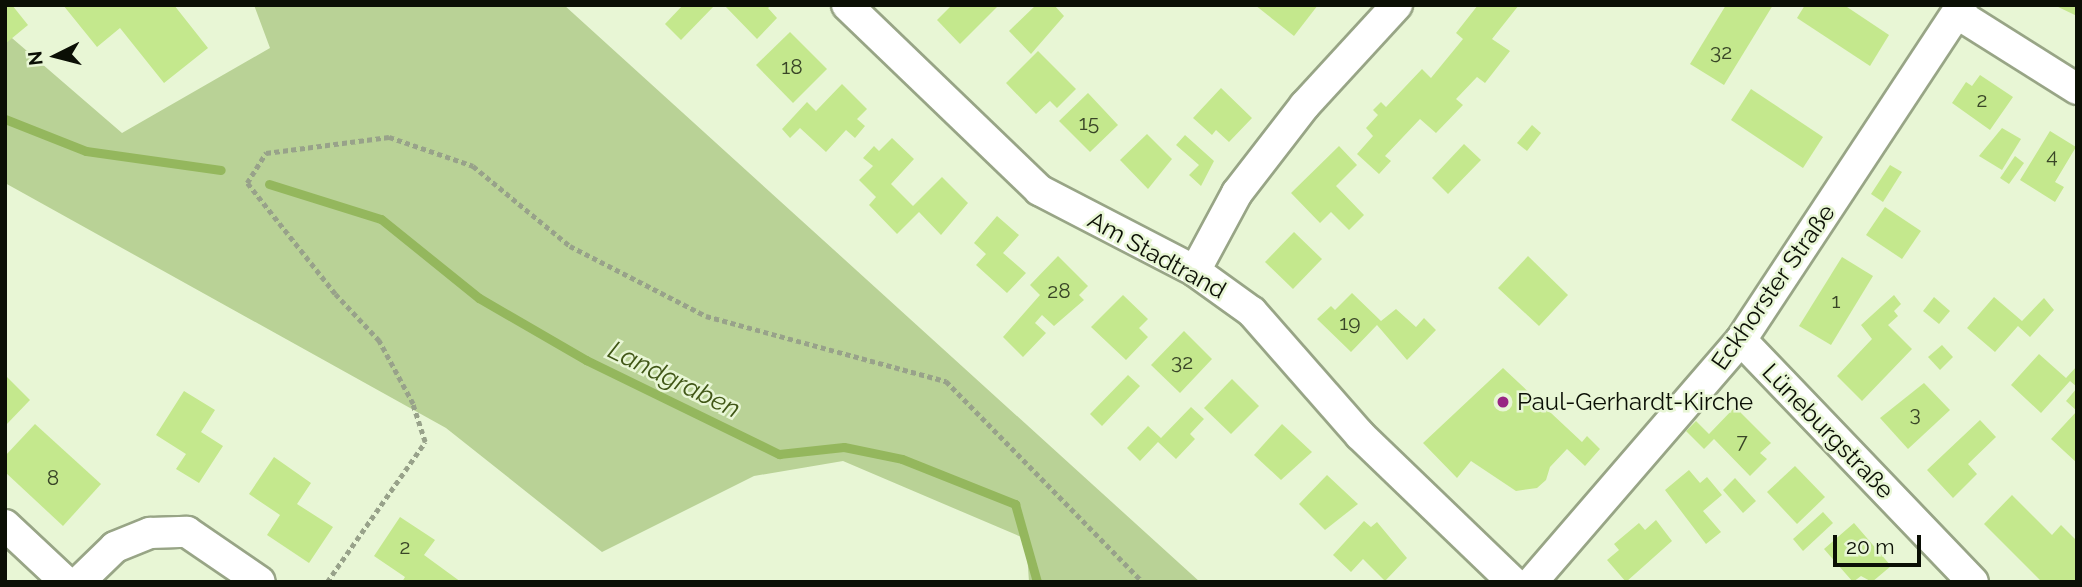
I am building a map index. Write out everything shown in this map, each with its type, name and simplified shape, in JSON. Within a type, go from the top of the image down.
[{"type":"street","points":[[1195,271],[1237,193],[1305,105],[1396,5]]},
{"type":"street","name":"Am Stadtrand","points":[[861,10],[1039,190],[1195,271],[1252,312],[1360,435],[1513,582]]},
{"type":"street","points":[[1960,10],[2077,89]]},
{"type":"street","name":"Eckhorster Straße","points":[[1532,582],[1741,340],[1960,10]]},
{"type":"street","name":"Lüneburgstraße","points":[[1741,340],[1973,582]]},
{"type":"street","points":[[5,525],[66,582]]},
{"type":"street","points":[[79,582],[115,547],[150,533],[187,532],[260,582]]},
{"type":"path","points":[[327,582],[425,442],[413,404],[379,341],[335,294],[247,183],[266,153],[389,137],[473,166],[570,246],[706,316],[946,381],[1143,582]]},
{"type":"green space","points":[[254,5],[564,5],[1200,582],[1029,582],[1026,539],[843,461],[754,476],[602,552],[446,428],[5,183],[5,32],[122,133],[270,48]]},
{"type":"building","points":[[5,5],[12,5],[28,25],[5,44]]},
{"type":"building","points":[[63,5],[174,5],[208,48],[164,83],[120,28],[97,47]]},
{"type":"building","points":[[683,5],[715,5],[681,40],[665,24]]},
{"type":"building","points":[[724,5],[772,5],[768,8],[777,18],[757,39]]},
{"type":"building","points":[[952,5],[999,5],[960,44],[937,20]]},
{"type":"building","points":[[1036,5],[1054,5],[1064,16],[1031,54],[1009,31]]},
{"type":"building","points":[[1255,5],[1318,5],[1294,36]]},
{"type":"building","points":[[1478,5],[1519,5],[1492,39],[1510,51],[1485,83],[1477,77],[1456,99],[1463,105],[1436,133],[1420,119],[1385,156],[1391,161],[1379,174],[1357,154],[1373,136],[1366,128],[1378,115],[1373,110],[1381,102],[1386,107],[1422,69],[1431,78],[1463,39],[1456,33]]},
{"type":"building","points":[[1726,5],[1773,5],[1724,85],[1690,64]]},
{"type":"building","points":[[1805,5],[1844,5],[1889,35],[1870,66],[1797,18]]},
{"type":"building","points":[[2054,5],[2077,5],[2077,16]]},
{"type":"building","points":[[790,32],[827,69],[793,103],[756,65]]},
{"type":"building","points":[[1038,51],[1076,89],[1057,108],[1050,101],[1036,114],[1006,83]]},
{"type":"building","points":[[1980,75],[2013,97],[1990,130],[1952,103],[1966,82],[1972,86]]},
{"type":"building","points":[[842,84],[867,109],[857,119],[865,126],[855,138],[846,130],[826,152],[800,128],[790,138],[782,129],[807,102],[816,111]]},
{"type":"building","points":[[1221,88],[1252,118],[1229,142],[1216,130],[1212,135],[1193,118]]},
{"type":"building","points":[[1751,89],[1823,137],[1803,168],[1731,120]]},
{"type":"building","points":[[1088,93],[1118,125],[1090,152],[1059,121]]},
{"type":"building","points":[[1532,125],[1541,133],[1527,151],[1517,143]]},
{"type":"building","points":[[2002,128],[2021,139],[2002,170],[1979,156]]},
{"type":"building","points":[[2050,131],[2076,147],[2055,182],[2064,187],[2055,202],[2020,180]]},
{"type":"building","points":[[1147,134],[1172,159],[1148,189],[1120,160]]},
{"type":"building","points":[[1185,135],[1214,161],[1201,186],[1189,175],[1199,165],[1176,145]]},
{"type":"building","points":[[892,138],[914,159],[891,184],[913,206],[942,177],[968,203],[941,235],[919,212],[897,234],[869,205],[876,197],[859,180],[873,166],[863,158],[874,146],[879,151]]},
{"type":"building","points":[[1464,144],[1481,160],[1448,194],[1432,178]]},
{"type":"building","points":[[1339,146],[1357,165],[1336,186],[1364,215],[1349,230],[1331,212],[1320,223],[1291,193]]},
{"type":"building","points":[[2015,156],[2024,163],[2009,184],[2000,178]]},
{"type":"building","points":[[1890,165],[1902,172],[1883,202],[1871,194]]},
{"type":"building","points":[[1885,207],[1921,231],[1902,259],[1866,235]]},
{"type":"building","points":[[997,216],[1019,235],[1003,253],[1026,273],[1007,293],[976,265],[986,254],[974,243]]},
{"type":"building","points":[[1294,232],[1322,259],[1293,289],[1265,262]]},
{"type":"building","points":[[1058,256],[1088,286],[1079,295],[1084,300],[1054,326],[1042,315],[1035,323],[1046,333],[1023,357],[1003,337],[1040,295],[1030,285]]},
{"type":"building","points":[[1528,256],[1568,295],[1539,326],[1498,288]]},
{"type":"building","points":[[1842,257],[1873,276],[1831,345],[1799,326]]},
{"type":"building","points":[[1352,293],[1381,321],[1396,309],[1416,327],[1424,318],[1436,330],[1407,360],[1377,325],[1351,352],[1317,319],[1331,306],[1335,310]]},
{"type":"building","points":[[1123,295],[1148,319],[1139,328],[1148,337],[1126,360],[1091,327]]},
{"type":"building","points":[[1894,295],[1901,304],[1894,311],[1898,316],[1888,325],[1912,349],[1862,401],[1837,376],[1872,339],[1861,325]]},
{"type":"building","points":[[1934,297],[1950,311],[1939,324],[1923,311]]},
{"type":"building","points":[[1994,297],[2022,321],[2044,298],[2054,310],[2030,337],[2018,326],[1995,352],[1967,328]]},
{"type":"building","points":[[1184,331],[1212,359],[1180,393],[1151,365]]},
{"type":"building","points":[[1942,345],[1953,357],[1940,370],[1928,357]]},
{"type":"building","points":[[2039,354],[2066,378],[2077,366],[2077,387],[2070,381],[2041,413],[2011,385]]},
{"type":"building","name":"Paul-Gerhardt-Kirche","points":[[1503,368],[1582,442],[1587,436],[1600,449],[1585,466],[1567,449],[1550,467],[1546,480],[1537,488],[1516,491],[1471,461],[1457,478],[1423,443]]},
{"type":"building","points":[[5,375],[30,400],[5,426]]},
{"type":"building","points":[[1128,375],[1140,386],[1102,426],[1090,414]]},
{"type":"building","points":[[1232,379],[1259,406],[1231,434],[1204,408]]},
{"type":"building","points":[[1924,383],[1950,410],[1908,449],[1880,418]]},
{"type":"building","points":[[2077,388],[2077,411],[2066,401]]},
{"type":"building","points":[[184,391],[215,410],[201,432],[223,446],[199,483],[176,469],[186,454],[156,435]]},
{"type":"building","points":[[1191,407],[1204,419],[1190,434],[1195,439],[1176,459],[1158,442],[1140,461],[1127,448],[1148,426],[1161,438]]},
{"type":"building","points":[[1735,407],[1771,443],[1760,453],[1767,459],[1750,476],[1714,439],[1704,449],[1686,431],[1696,421],[1709,434]]},
{"type":"building","points":[[2077,411],[2077,463],[2051,439]]},
{"type":"building","points":[[1980,420],[1996,437],[1968,464],[1977,474],[1953,498],[1927,470]]},
{"type":"building","points":[[35,424],[101,484],[63,526],[5,472],[5,456]]},
{"type":"building","points":[[1282,424],[1312,452],[1281,480],[1254,455]]},
{"type":"building","points":[[274,457],[311,483],[297,504],[333,527],[309,563],[267,535],[280,515],[249,494]]},
{"type":"building","points":[[1795,466],[1825,497],[1797,524],[1767,492]]},
{"type":"building","points":[[1689,470],[1700,483],[1707,477],[1722,495],[1703,511],[1721,532],[1706,544],[1665,490]]},
{"type":"building","points":[[1327,475],[1358,504],[1325,530],[1299,504]]},
{"type":"building","points":[[1735,478],[1756,501],[1743,513],[1723,490]]},
{"type":"building","points":[[2012,495],[2052,535],[2061,525],[2077,541],[2077,582],[2042,582],[1984,524]]},
{"type":"building","points":[[1823,512],[1833,523],[1803,551],[1793,539]]},
{"type":"building","points":[[400,517],[435,540],[424,555],[461,582],[402,582],[405,577],[374,556]]},
{"type":"building","points":[[1656,520],[1672,541],[1626,582],[1607,560],[1619,550],[1614,544],[1639,523],[1645,530]]},
{"type":"building","points":[[1364,521],[1371,527],[1377,522],[1407,558],[1385,581],[1363,559],[1351,572],[1333,555]]},
{"type":"building","points":[[1854,523],[1891,566],[1872,582],[1861,576],[1853,582],[1824,549]]},
{"type":"waterway","name":"Landgraben","points":[[5,119],[86,151],[221,170]]},
{"type":"waterway","name":"Landgraben","points":[[269,184],[381,219],[479,298],[586,360],[779,454],[844,447],[902,459],[1015,504],[1037,582]]},
{"type":"place","name":"Paul-Gerhardt-Kirche","points":[[1503,402]]}]
